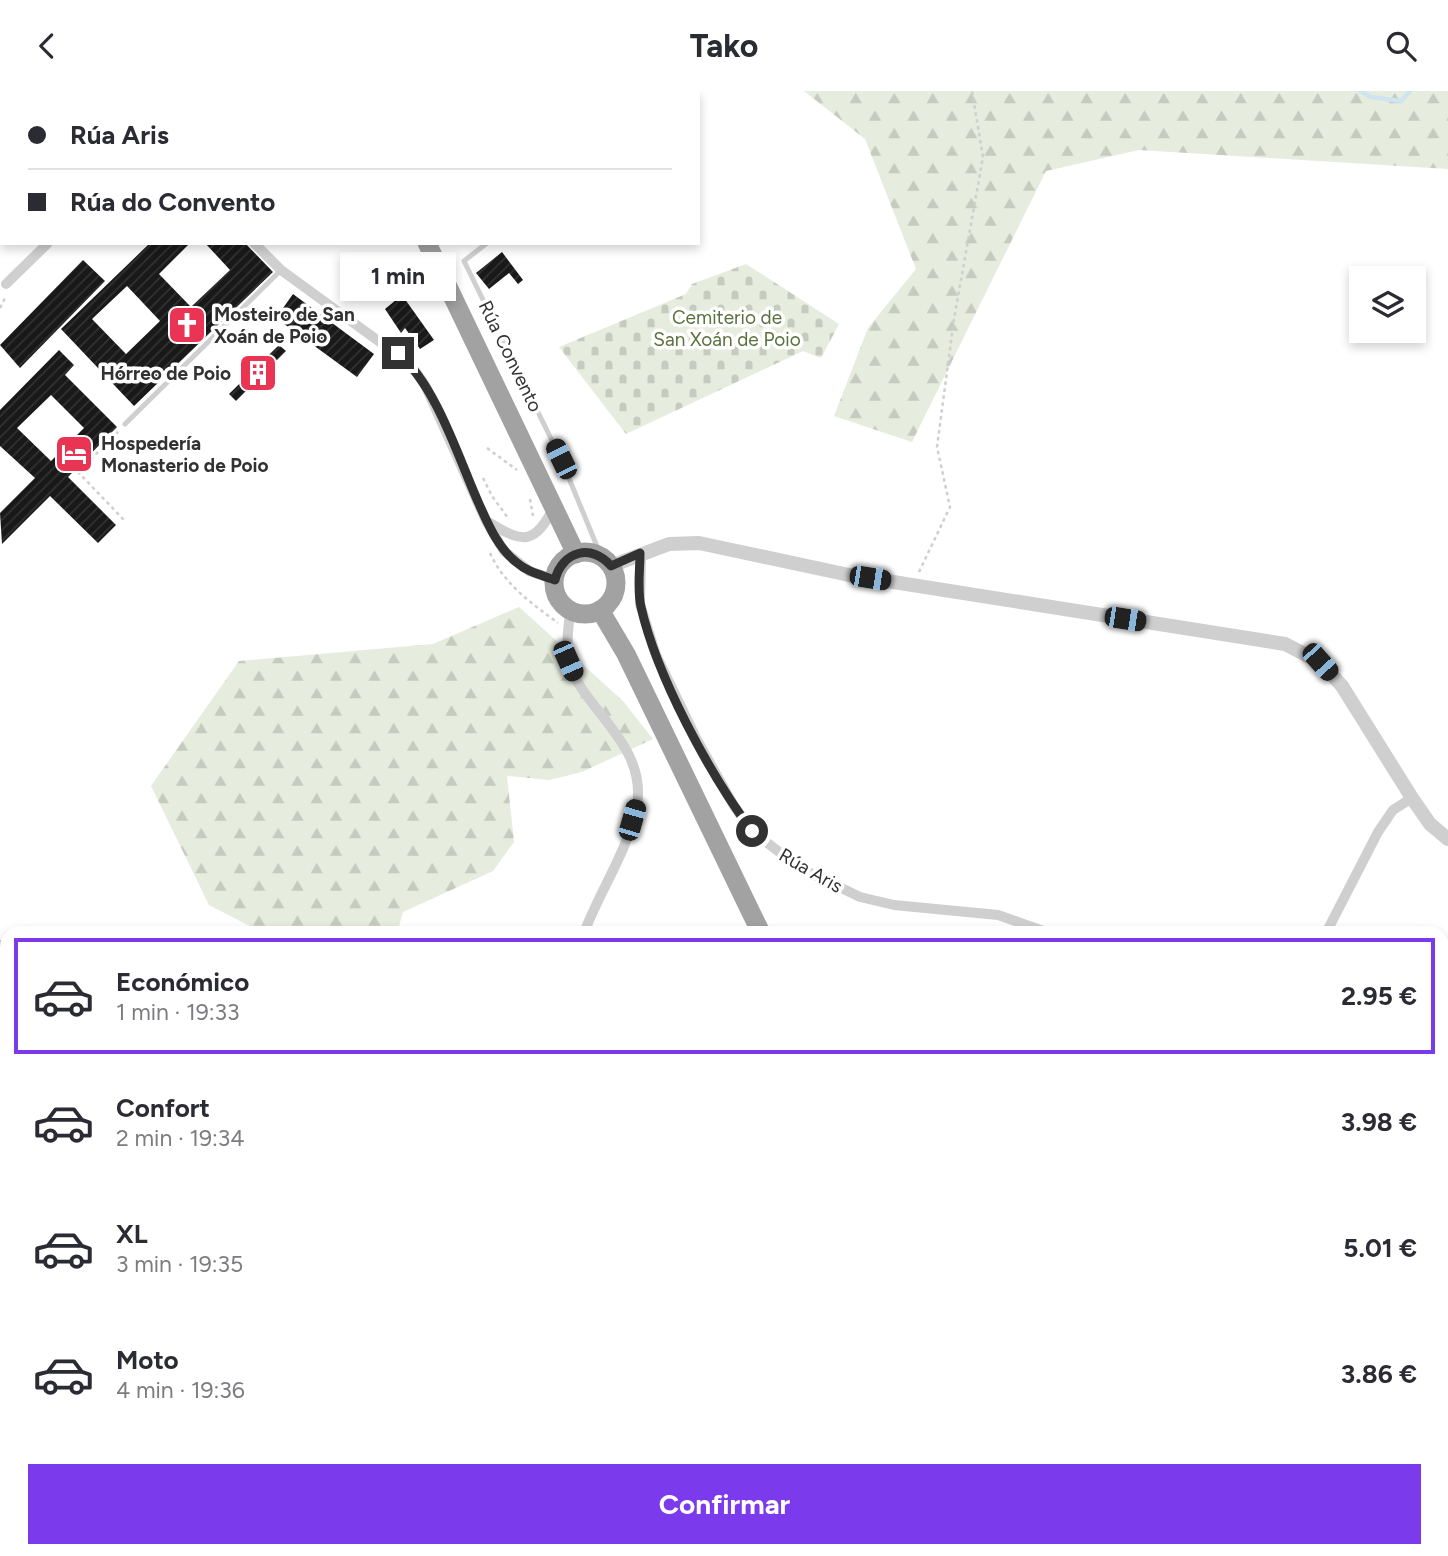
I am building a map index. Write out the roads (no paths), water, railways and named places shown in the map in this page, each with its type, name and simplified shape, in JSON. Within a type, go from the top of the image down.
[{"type":"highway","points":[[428,245],[576,554]]},
{"type":"highway","points":[[576,554],[606,561],[616,585],[608,604],[600,610],[580,613],[570,610],[558,597],[555,580],[561,563],[576,554]]},
{"type":"highway","points":[[600,610],[626,655],[758,926]]},
{"type":"street","points":[[6,284],[46,245]]},
{"type":"street","points":[[256,245],[281,270],[410,364],[425,385],[486,521],[504,551],[517,563],[555,580]]},
{"type":"street","points":[[486,521],[516,538],[527,538],[544,526],[554,507]]},
{"type":"street","points":[[606,561],[669,544],[699,543],[912,585],[1285,644],[1320,662],[1342,686],[1430,824],[1448,839]]},
{"type":"street","name":"Rúa Aris","points":[[640,553],[640,604],[656,655],[696,738],[734,806],[752,831],[800,868],[860,897],[894,905],[998,915],[1029,926]]},
{"type":"street","points":[[570,610],[568,661],[574,675],[617,734],[635,771],[637,803],[627,837],[587,926]]},
{"type":"street","points":[[1330,926],[1378,832],[1393,810],[1412,798]]},
{"type":"lane","name":"Rúa Convento","points":[[484,245],[464,261],[561,459],[606,561]]},
{"type":"lane","points":[[125,424],[281,270]]},
{"type":"waterway","points":[[1360,91],[1371,97],[1401,101],[1410,91]]},
{"type":"place","name":"Mosteiro de San Xoán de Poio","points":[[187,325]]},
{"type":"place","name":"Hórreo de Poio","points":[[258,373]]},
{"type":"place","name":"Hospedería Monasterio de Poio","points":[[74,454]]},
{"type":"park label","name":"Cemiterio de San Xoán de Poio","points":[[727,328]]}]
